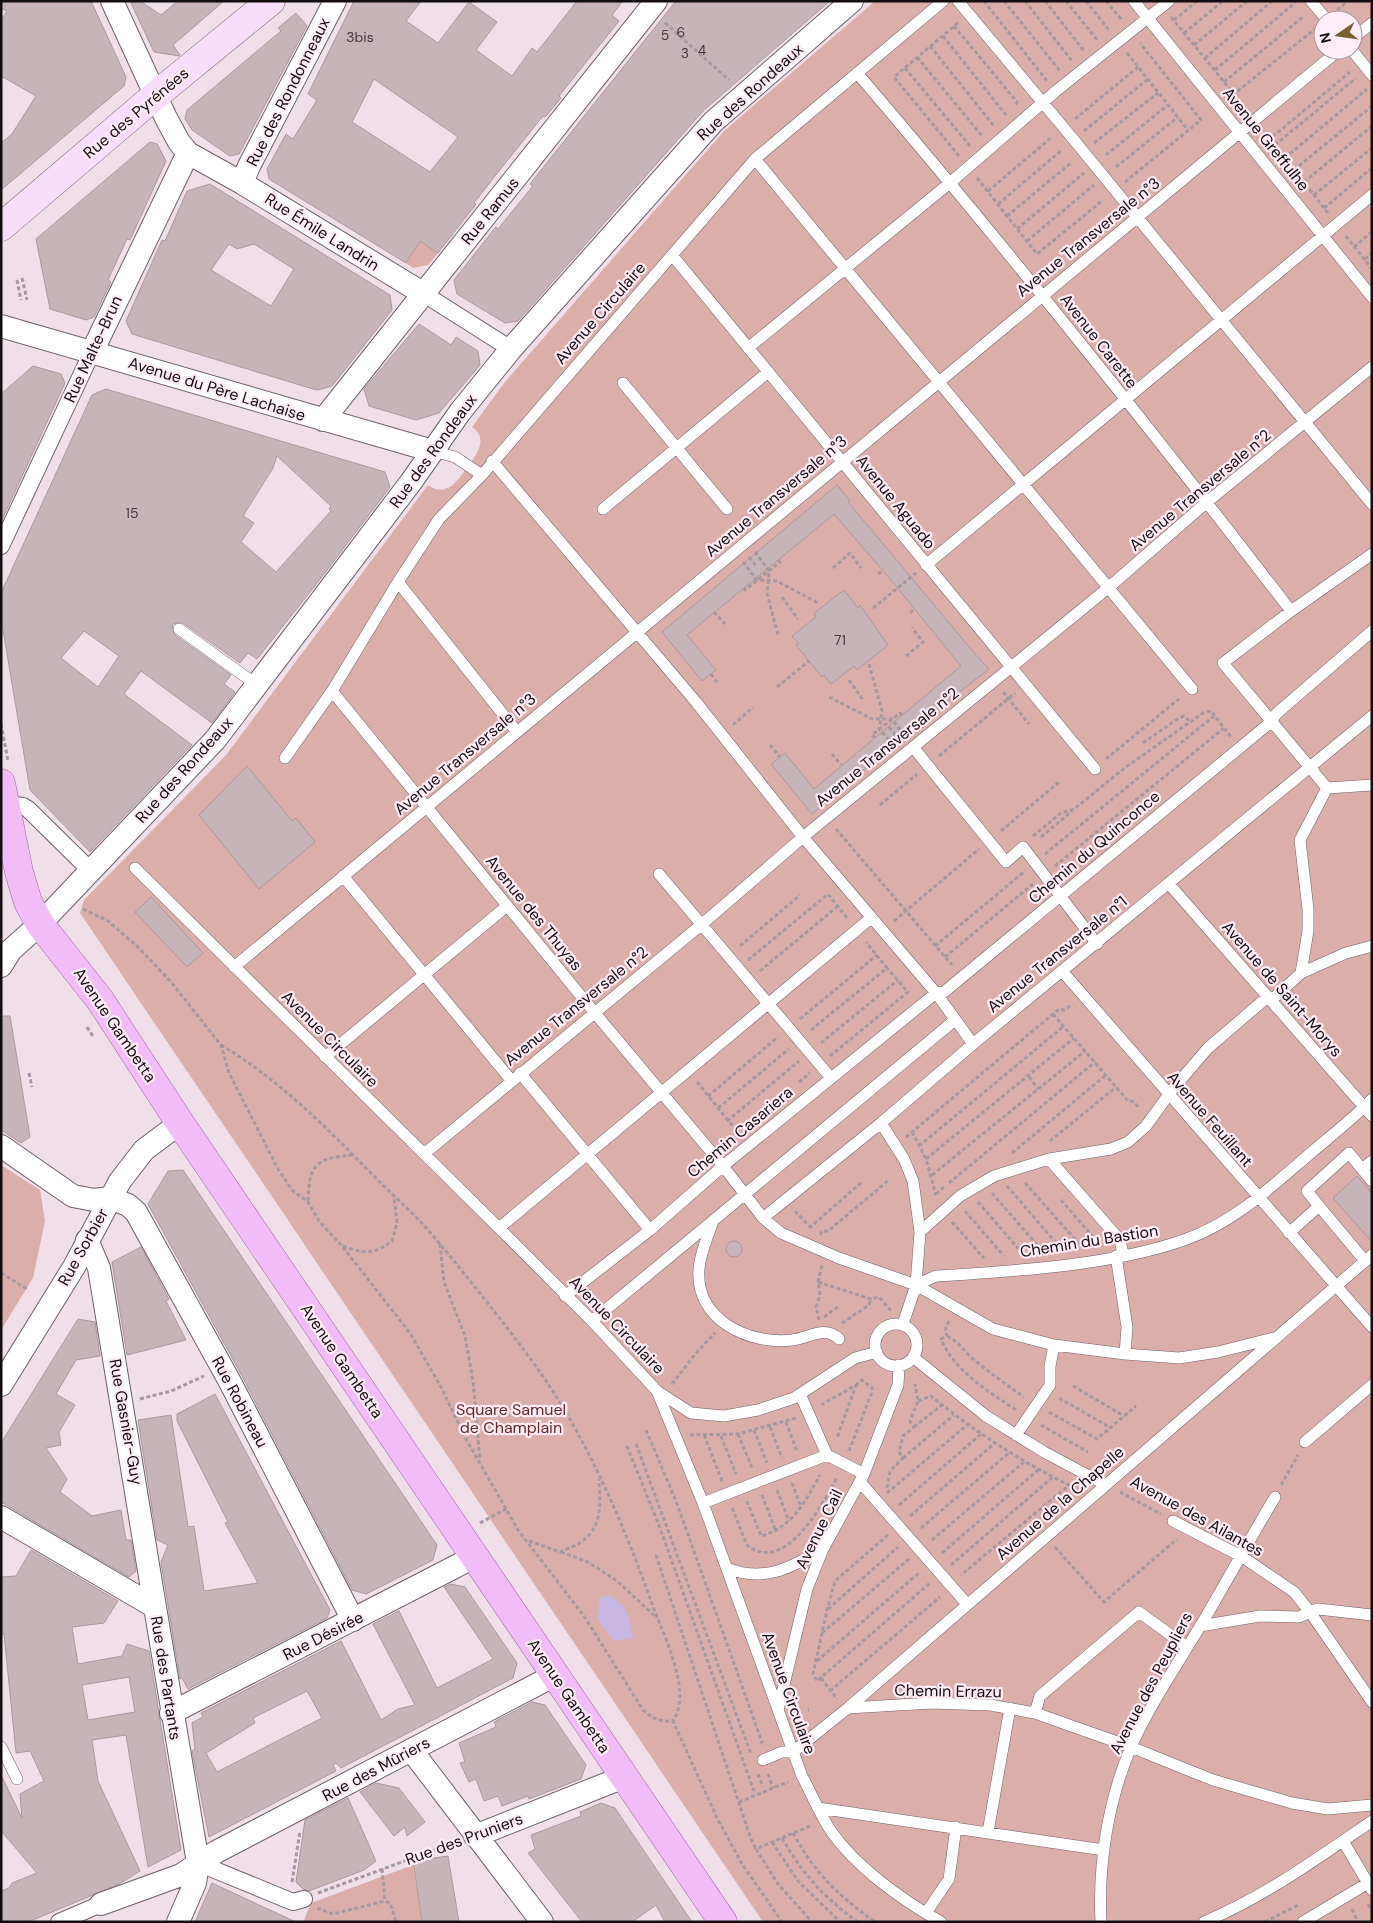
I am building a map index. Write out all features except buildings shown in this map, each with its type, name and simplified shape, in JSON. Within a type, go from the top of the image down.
[{"type":"main road","name":"Rue des Pyrénées","points":[[1,227],[156,95],[271,1]]},
{"type":"main road","name":"Avenue Gambetta","points":[[5,785],[19,872],[28,902],[40,924],[100,1000],[180,1123],[723,1922]]},
{"type":"street","name":"Rue Émile Landrin","points":[[112,1],[178,142],[188,154],[242,182],[511,349]]},
{"type":"street","name":"Rue des Rondonneaux","points":[[242,182],[335,1]]},
{"type":"street","name":"Rue des Rondeaux","points":[[1,966],[11,950],[40,924],[215,740],[511,349],[713,122],[852,1]]},
{"type":"street","name":"Rue Ramus","points":[[323,420],[653,5]]},
{"type":"street","name":"Rue Malte-Brun","points":[[1,546],[188,154]]},
{"type":"street","name":"Avenue du Père Lachaise","points":[[1,326],[432,451]]},
{"type":"street","points":[[5,785],[23,806],[90,870]]},
{"type":"street","name":"Rue Sorbier","points":[[1,1385],[74,1267],[110,1198],[144,1150],[180,1123]]},
{"type":"street","points":[[1,1146],[74,1196],[94,1200],[110,1198]]},
{"type":"street","name":"Rue Robineau","points":[[110,1198],[128,1205],[136,1212],[230,1382],[353,1620]]},
{"type":"street","name":"Rue Gasnier-Guy","points":[[87,1240],[99,1268],[155,1607]]},
{"type":"street","name":"Rue des Partants","points":[[1,1517],[155,1607],[171,1712],[198,1863],[195,1883],[178,1922]]},
{"type":"street","name":"Rue Désirée","points":[[171,1712],[474,1557]]},
{"type":"street","name":"Rue des Mûriers","points":[[101,1904],[181,1875],[198,1863],[555,1675]]},
{"type":"street","points":[[412,1751],[542,1922]]},
{"type":"street","name":"Rue des Pruniers","points":[[475,1836],[624,1776]]},
{"type":"street","points":[[198,1863],[296,1899]]},
{"type":"street","points":[[59,1922],[101,1904]]},
{"type":"lane","name":"Avenue Circulaire","points":[[332,691],[398,582],[439,519],[482,475],[492,461],[755,158],[943,1]]},
{"type":"lane","points":[[958,1],[1372,504]]},
{"type":"lane","name":"Avenue Greffulhe","points":[[1134,1],[1372,297]]},
{"type":"lane","points":[[748,348],[951,182],[978,156],[1092,61],[1166,4]]},
{"type":"lane","name":"Avenue Transversale n°3","points":[[234,966],[428,807],[1042,295],[1138,219],[1327,60]]},
{"type":"lane","name":"Avenue Carette","points":[[857,73],[951,182],[1207,502],[1291,611]]},
{"type":"lane","points":[[755,158],[1192,689]]},
{"type":"lane","points":[[926,565],[1372,195]]},
{"type":"lane","name":"Avenue Aguado","points":[[672,255],[1095,769]]},
{"type":"lane","name":"Avenue Transversale n°2","points":[[424,1154],[701,925],[803,837],[1010,666],[1108,588],[1207,502],[1372,367]]},
{"type":"lane","points":[[603,509],[768,372]]},
{"type":"lane","points":[[623,383],[727,509]]},
{"type":"lane","points":[[432,451],[455,457],[482,475]]},
{"type":"lane","points":[[492,461],[637,631],[803,837],[936,993],[973,1044]]},
{"type":"lane","points":[[1326,788],[1223,663],[1291,611],[1372,554]]},
{"type":"lane","points":[[398,582],[517,732]]},
{"type":"lane","points":[[179,629],[257,685]]},
{"type":"lane","name":"Chemin du Quinconce","points":[[936,993],[944,992],[1062,896],[1271,722],[1276,714],[1372,631]]},
{"type":"lane","points":[[285,758],[332,691]]},
{"type":"lane","name":"Avenue des Thuyas","points":[[332,691],[594,1012],[724,1166],[763,1218],[781,1233],[825,1252],[916,1285],[993,1329],[1054,1345],[1125,1354],[1179,1358],[1218,1352],[1274,1338]]},
{"type":"lane","name":"Avenue Transversale n°1","points":[[763,1218],[881,1123],[973,1044],[1372,716]]},
{"type":"lane","points":[[913,747],[1006,862],[1023,847],[1097,944]]},
{"type":"lane","points":[[1326,788],[1372,785]]},
{"type":"lane","points":[[1301,973],[1308,931],[1308,909],[1300,840],[1326,788]]},
{"type":"lane","name":"Avenue Circulaire","points":[[135,868],[499,1228],[592,1321],[660,1393],[703,1503],[802,1776],[824,1820],[860,1865],[941,1922]]},
{"type":"lane","points":[[659,874],[831,1078]]},
{"type":"lane","points":[[343,876],[424,975],[588,1155],[650,1230]]},
{"type":"lane","name":"Avenue de Saint-Morys","points":[[1169,884],[1268,998],[1369,1107]]},
{"type":"lane","points":[[325,1057],[507,906]]},
{"type":"lane","points":[[499,1228],[871,918]]},
{"type":"lane","points":[[920,1232],[960,1196],[994,1176],[1049,1159],[1120,1146],[1138,1135],[1208,1048],[1268,998],[1275,997],[1301,973],[1346,953],[1372,946]]},
{"type":"lane","name":"Avenue Feuillant","points":[[1062,971],[1335,1287],[1372,1327]]},
{"type":"lane","name":"Chemin Casariera","points":[[565,1296],[650,1230],[724,1166],[936,993]]},
{"type":"lane","points":[[592,1321],[954,1020]]},
{"type":"lane","name":"Chemin du Bastion","points":[[916,1285],[936,1276],[993,1272],[1119,1255],[1156,1248],[1186,1239],[1214,1225],[1258,1198],[1369,1107]]},
{"type":"lane","points":[[881,1123],[896,1144],[912,1181],[920,1232],[916,1285],[902,1324]]},
{"type":"lane","points":[[1368,1258],[1307,1191],[1349,1153],[1372,1181]]},
{"type":"lane","points":[[1049,1159],[1120,1240],[1119,1255],[1127,1327],[1125,1354]]},
{"type":"lane","points":[[1362,1169],[1372,1161]]},
{"type":"lane","points":[[1289,1233],[1319,1206]]},
{"type":"lane","points":[[713,1221],[699,1268],[700,1282],[705,1300],[724,1324],[761,1340],[793,1340],[821,1332],[836,1336]]},
{"type":"lane","name":"Avenue de la Chapelle","points":[[757,1762],[782,1752],[793,1752],[848,1708],[1368,1258]]},
{"type":"lane","points":[[890,1324],[902,1324],[912,1331],[916,1338],[917,1346],[913,1358],[900,1366],[888,1364],[876,1352],[876,1340],[879,1332],[890,1324]]},
{"type":"lane","points":[[1016,1435],[1050,1385],[1050,1366],[1054,1345]]},
{"type":"lane","points":[[660,1393],[691,1413],[724,1416],[758,1410],[800,1394],[855,1358],[876,1352]]},
{"type":"lane","name":"Avenue des Ailantes","points":[[913,1358],[958,1396],[1016,1435],[1106,1485]]},
{"type":"lane","name":"Avenue Cail","points":[[778,1710],[807,1589],[823,1549],[862,1478],[898,1384],[900,1366]]},
{"type":"lane","points":[[1305,1442],[1372,1385]]},
{"type":"lane","points":[[800,1394],[827,1455],[862,1478],[967,1604]]},
{"type":"lane","points":[[703,1503],[827,1455]]},
{"type":"lane","name":"Avenue des Peupliers","points":[[1101,1922],[1100,1899],[1104,1850],[1115,1795],[1131,1747],[1275,1496]]},
{"type":"lane","name":"Avenue des Ailantes","points":[[1173,1521],[1241,1556],[1294,1592],[1372,1702]]},
{"type":"lane","points":[[727,1568],[743,1574],[763,1574],[795,1566],[823,1549]]},
{"type":"lane","points":[[1200,1626],[1260,1616],[1298,1617],[1318,1609],[1372,1614]]},
{"type":"lane","points":[[1035,1713],[1040,1696],[1139,1612],[1187,1647]]},
{"type":"lane","name":"Chemin Errazu","points":[[848,1708],[932,1703],[1010,1708],[1035,1713],[1131,1747],[1213,1780],[1292,1803],[1328,1809],[1372,1805]]},
{"type":"lane","points":[[988,1832],[1010,1708]]},
{"type":"lane","points":[[1,1747],[17,1779]]},
{"type":"lane","points":[[818,1808],[1104,1850]]},
{"type":"lane","points":[[1204,1922],[1217,1919],[1306,1867],[1372,1821]]},
{"type":"lane","points":[[926,1913],[948,1879],[956,1827]]},
{"type":"lane","points":[[1303,1922],[1370,1886],[1343,1841]]},
{"type":"path","points":[[984,1],[1056,91]]},
{"type":"path","points":[[1004,1],[1068,81]]},
{"type":"path","points":[[1025,1],[1080,71]]},
{"type":"path","points":[[1045,1],[1092,61]]},
{"type":"path","points":[[1066,1],[1106,50]]},
{"type":"path","points":[[1086,1],[1188,130]]},
{"type":"path","points":[[968,14],[894,77],[968,166],[1037,254],[1201,120],[1106,1]]},
{"type":"path","points":[[1174,20],[1197,1]]},
{"type":"path","points":[[1184,33],[1223,1]]},
{"type":"path","points":[[1194,45],[1247,1]]},
{"type":"path","points":[[1204,58],[1272,1]]},
{"type":"path","points":[[1214,70],[1296,1]]},
{"type":"path","points":[[1166,4],[1174,20],[1234,94],[1313,30]]},
{"type":"path","points":[[1224,82],[1313,4]]},
{"type":"path","points":[[653,5],[745,94]]},
{"type":"path","points":[[954,26],[1017,102],[1014,105],[1025,117]]},
{"type":"path","points":[[942,36],[1015,126]]},
{"type":"path","points":[[930,46],[1002,136]]},
{"type":"path","points":[[918,57],[990,146]]},
{"type":"path","points":[[988,191],[1138,67]]},
{"type":"path","points":[[905,68],[978,156]]},
{"type":"path","points":[[1275,145],[1367,68]]},
{"type":"path","points":[[1367,68],[1270,139],[1372,269]]},
{"type":"path","points":[[998,204],[1148,79]]},
{"type":"path","points":[[1285,158],[1372,86]]},
{"type":"path","points":[[1007,216],[1083,152],[1158,93]]},
{"type":"path","points":[[1017,228],[1168,105]]},
{"type":"path","points":[[1294,170],[1372,106]]},
{"type":"path","points":[[1027,241],[1178,117]]},
{"type":"path","points":[[1304,182],[1372,126]]},
{"type":"path","points":[[1314,195],[1372,148]]},
{"type":"path","points":[[1324,208],[1372,168]]},
{"type":"path","points":[[1354,247],[1372,232]]},
{"type":"path","points":[[1364,260],[1372,253]]},
{"type":"path","points":[[22,278],[27,300]]},
{"type":"path","points":[[17,280],[21,300]]},
{"type":"path","points":[[754,552],[769,571],[767,593],[778,635]]},
{"type":"path","points":[[834,568],[850,553],[861,568]]},
{"type":"path","points":[[750,558],[757,567]]},
{"type":"path","points":[[744,588],[745,590],[780,562],[777,559]]},
{"type":"path","points":[[873,608],[926,565]]},
{"type":"path","points":[[748,570],[757,580],[777,581],[818,602]]},
{"type":"path","points":[[878,574],[882,571]]},
{"type":"path","points":[[782,597],[798,619]]},
{"type":"path","points":[[910,613],[914,609]]},
{"type":"path","points":[[714,612],[725,624]]},
{"type":"path","points":[[906,656],[923,642],[912,628]]},
{"type":"path","points":[[777,687],[809,661]]},
{"type":"path","points":[[868,664],[882,711],[879,729],[891,744],[902,742]]},
{"type":"path","points":[[711,674],[718,684]]},
{"type":"path","points":[[849,680],[863,700]]},
{"type":"path","points":[[994,680],[1029,724]]},
{"type":"path","points":[[880,805],[1025,685]]},
{"type":"path","points":[[1095,769],[1192,689]]},
{"type":"path","points":[[828,697],[872,719],[892,719]]},
{"type":"path","points":[[736,722],[753,708]]},
{"type":"path","points":[[1041,837],[1126,767],[1203,713],[1211,712],[1240,748]]},
{"type":"path","points":[[875,738],[872,735],[879,729],[900,713],[902,715]]},
{"type":"path","points":[[1143,743],[1179,718],[1184,716],[1191,722]]},
{"type":"path","points":[[935,946],[1214,716]]},
{"type":"path","points":[[892,719],[904,734],[902,742]]},
{"type":"path","points":[[1,724],[5,785]]},
{"type":"path","points":[[889,727],[902,742]]},
{"type":"path","points":[[945,957],[1224,728]]},
{"type":"path","points":[[770,745],[780,757]]},
{"type":"path","points":[[832,754],[841,765]]},
{"type":"path","points":[[882,931],[1059,782]]},
{"type":"path","points":[[1023,847],[1027,841],[1061,813],[1074,809]]},
{"type":"path","points":[[824,820],[838,830],[904,911],[956,969],[939,982],[936,993]]},
{"type":"path","points":[[728,956],[800,895]]},
{"type":"path","points":[[749,980],[838,906]]},
{"type":"path","points":[[81,908],[108,922],[138,947],[170,982],[221,1045],[249,1062],[331,1132],[440,1244],[528,1355],[572,1422],[632,1546],[671,1655],[678,1685],[678,1709],[673,1721],[717,1818],[742,1864],[782,1922]]},
{"type":"path","points":[[887,968],[908,992]]},
{"type":"path","points":[[896,1144],[1059,1009],[1064,1010],[1083,996]]},
{"type":"path","points":[[1053,1014],[1128,1101],[1132,1101],[1152,1117]]},
{"type":"path","points":[[919,1146],[1064,1026]]},
{"type":"path","points":[[86,1027],[94,1038]]},
{"type":"path","points":[[926,1159],[1029,1077],[1074,1038]]},
{"type":"path","points":[[221,1045],[230,1073],[278,1169],[293,1191],[308,1202],[319,1221],[342,1246],[410,1334],[518,1530],[529,1541],[542,1563],[584,1616],[643,1710],[653,1719],[663,1722],[673,1721]]},
{"type":"path","points":[[932,1174],[1085,1051]]},
{"type":"path","points":[[936,1194],[1095,1062]]},
{"type":"path","points":[[688,1071],[742,1138]]},
{"type":"path","points":[[29,1073],[32,1088]]},
{"type":"path","points":[[1005,1159],[1106,1075]]},
{"type":"path","points":[[1029,1077],[1038,1089]]},
{"type":"path","points":[[1050,1141],[1116,1087]]},
{"type":"path","points":[[912,1132],[932,1174],[940,1213]]},
{"type":"path","points":[[308,1202],[311,1175],[318,1164],[330,1157],[354,1155]]},
{"type":"path","points":[[1032,1178],[1023,1181],[1082,1248]]},
{"type":"path","points":[[819,1238],[822,1232],[828,1231],[889,1180]]},
{"type":"path","points":[[786,1200],[810,1227],[861,1183]]},
{"type":"path","points":[[1015,1183],[975,1203],[1025,1255],[1015,1256]]},
{"type":"path","points":[[1006,1186],[1063,1251]]},
{"type":"path","points":[[992,1193],[1044,1253]]},
{"type":"path","points":[[1058,1195],[1099,1244]]},
{"type":"path","points":[[342,1246],[368,1253],[381,1249],[392,1241],[397,1223],[394,1196]]},
{"type":"path","points":[[969,1207],[951,1221],[985,1259]]},
{"type":"path","points":[[965,1211],[1005,1257],[995,1258]]},
{"type":"path","points":[[440,1244],[444,1282],[466,1336],[473,1381],[480,1462]]},
{"type":"path","points":[[821,1332],[816,1306],[820,1295],[818,1282],[825,1252]]},
{"type":"path","points":[[1,1273],[27,1289]]},
{"type":"path","points":[[818,1282],[871,1299],[879,1297],[902,1324]]},
{"type":"path","points":[[836,1336],[834,1328],[869,1305],[871,1299]]},
{"type":"path","points":[[818,1318],[826,1317],[839,1306]]},
{"type":"path","points":[[955,1307],[945,1330],[947,1336],[941,1339],[947,1353],[959,1368],[983,1388],[1028,1418],[1088,1452]]},
{"type":"path","points":[[660,1393],[724,1324]]},
{"type":"path","points":[[134,1400],[171,1391],[206,1376]]},
{"type":"path","points":[[1073,1386],[1124,1416]]},
{"type":"path","points":[[1046,1391],[1111,1428]]},
{"type":"path","points":[[914,1427],[910,1421],[918,1401],[931,1396],[954,1414],[967,1425],[1038,1470],[1069,1486],[959,1577],[888,1493],[886,1483],[890,1471],[954,1414]]},
{"type":"path","points":[[903,1458],[899,1452],[903,1436],[942,1405]]},
{"type":"path","points":[[888,1493],[967,1425]]},
{"type":"path","points":[[646,1430],[676,1501],[762,1742],[756,1744],[757,1762],[773,1788]]},
{"type":"path","points":[[898,1505],[981,1434]]},
{"type":"path","points":[[1275,1496],[1305,1442]]},
{"type":"path","points":[[908,1517],[995,1443]]},
{"type":"path","points":[[636,1444],[757,1762],[763,1787]]},
{"type":"path","points":[[627,1446],[660,1528],[754,1791]]},
{"type":"path","points":[[920,1530],[1010,1452]]},
{"type":"path","points":[[930,1542],[1025,1461]]},
{"type":"path","points":[[940,1554],[1038,1470]]},
{"type":"path","points":[[560,1552],[586,1539],[598,1522],[600,1504],[599,1476]]},
{"type":"path","points":[[950,1566],[1053,1477]]},
{"type":"path","name":"Avenue des Ailantes","points":[[1106,1485],[1173,1521]]},
{"type":"path","points":[[476,1525],[506,1509]]},
{"type":"path","points":[[1046,1537],[1104,1602],[1188,1529]]},
{"type":"path","points":[[890,1533],[835,1581],[813,1674],[817,1681],[933,1581]]},
{"type":"path","points":[[529,1541],[588,1562],[618,1581],[658,1619]]},
{"type":"path","points":[[827,1610],[900,1545]]},
{"type":"path","points":[[656,1555],[756,1849],[778,1884],[812,1922]]},
{"type":"path","points":[[822,1633],[911,1558]]},
{"type":"path","points":[[816,1661],[923,1570]]},
{"type":"path","points":[[830,1690],[943,1595]]},
{"type":"path","points":[[821,1678],[848,1708]]},
{"type":"path","points":[[739,1802],[802,1776]]},
{"type":"path","points":[[304,1808],[296,1899],[333,1914],[385,1902],[390,1903],[396,1922]]},
{"type":"path","points":[[756,1849],[824,1820]]},
{"type":"path","points":[[792,1833],[807,1860],[840,1897],[875,1922]]},
{"type":"path","name":"Rue des Pruniers","points":[[296,1899],[475,1836]]},
{"type":"path","points":[[782,1838],[812,1882],[840,1909],[858,1922]]},
{"type":"path","points":[[772,1842],[798,1881],[840,1922]]},
{"type":"path","points":[[382,1869],[385,1902]]},
{"type":"green space","name":"Square Samuel de Champlain","points":[[875,1],[1372,1],[1372,1922],[763,1922],[80,913],[84,900],[226,755],[428,485],[434,489],[445,489],[450,487],[465,470],[471,475],[478,466],[472,461],[480,444],[479,435],[472,427],[505,382],[724,131]]},
{"type":"green space","points":[[420,241],[438,253],[428,265],[413,268],[406,263]]},
{"type":"green space","points":[[1,1165],[40,1190],[45,1221],[33,1278],[1,1330]]},
{"type":"green space","points":[[413,1865],[422,1922],[303,1922],[311,1903]]},
{"type":"shaded area","points":[[608,1595],[620,1603],[626,1613],[633,1638],[614,1641],[597,1619],[600,1598]]}]
